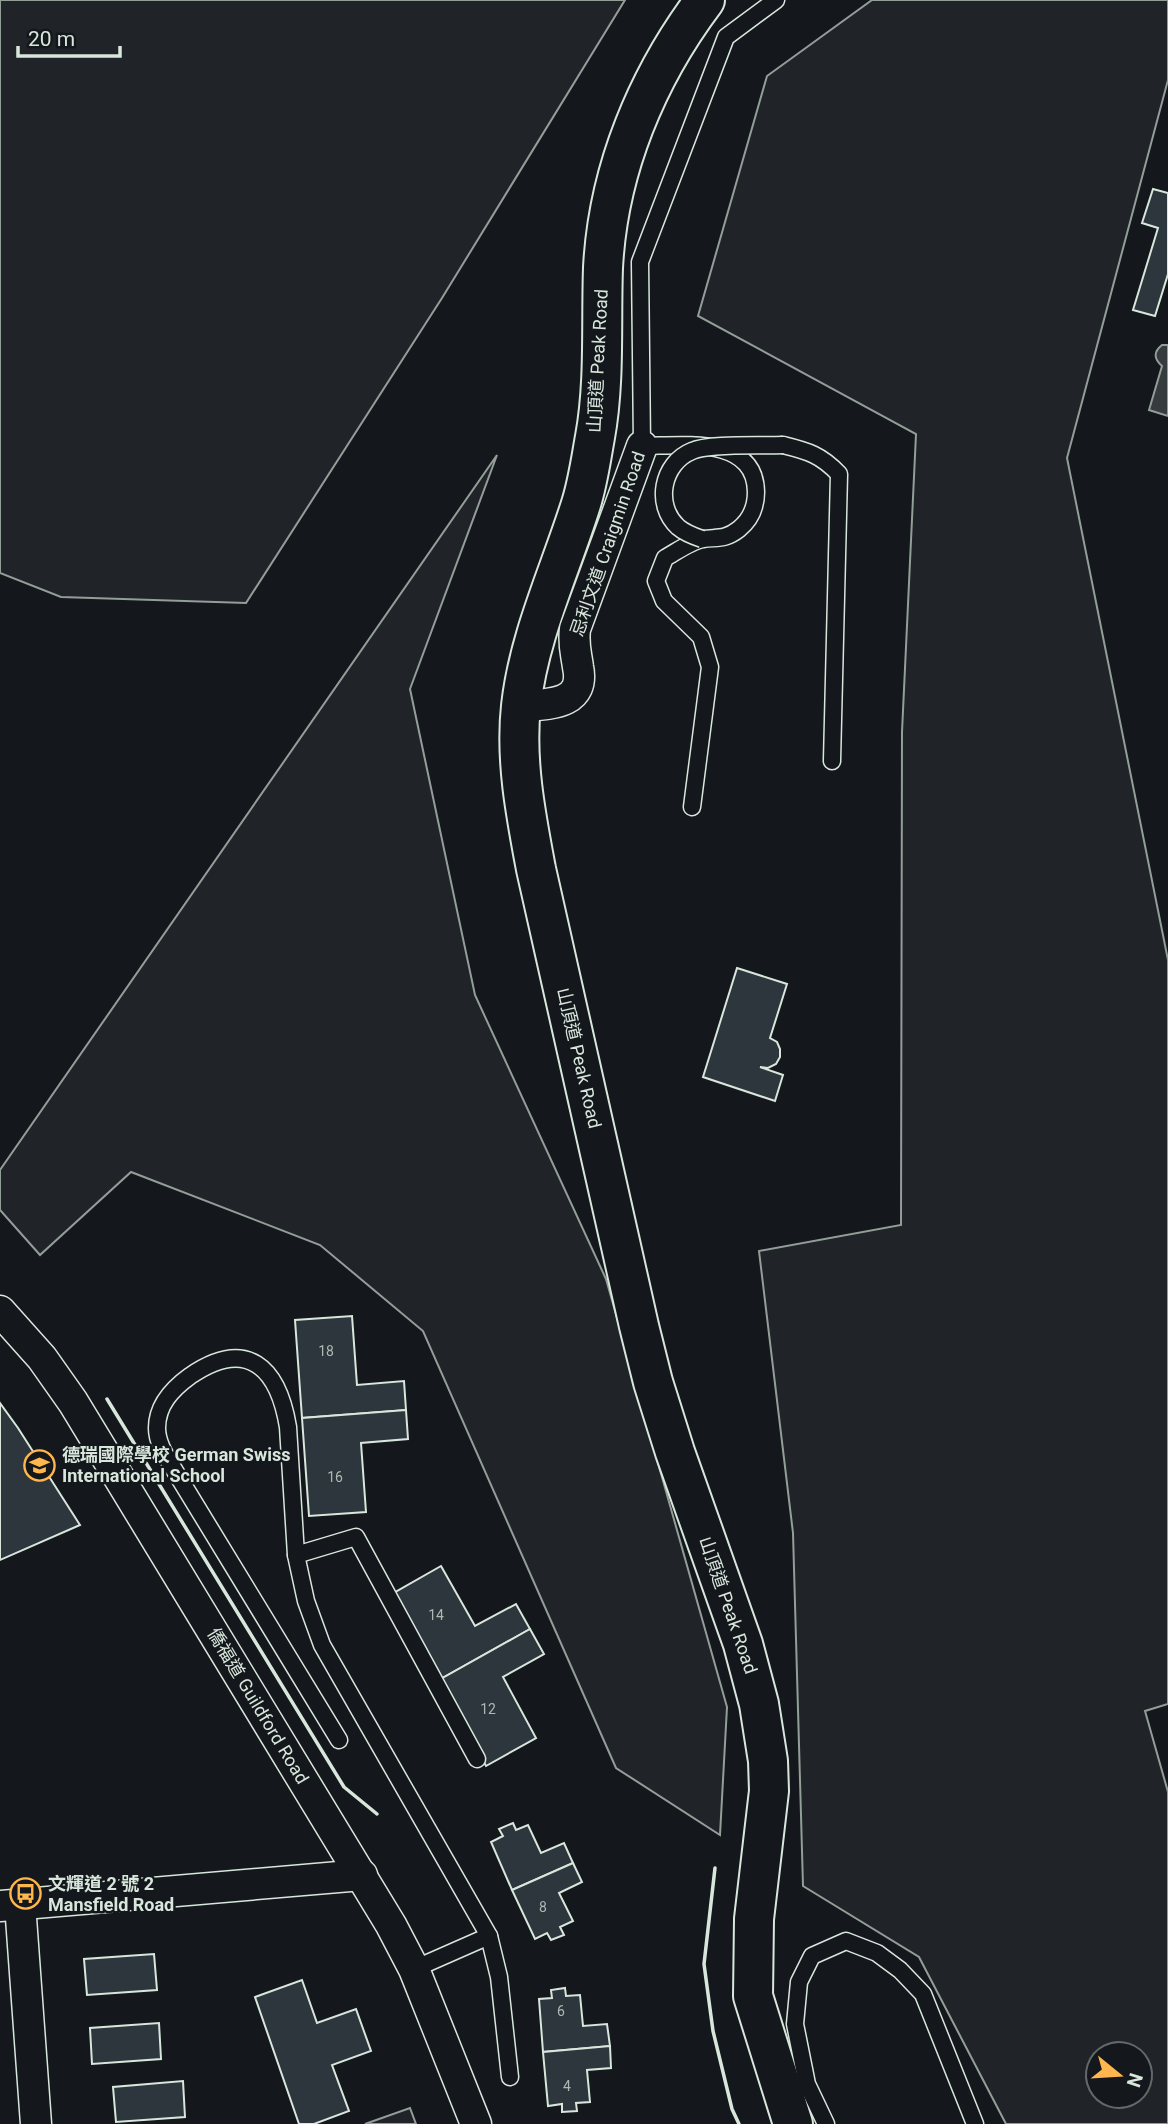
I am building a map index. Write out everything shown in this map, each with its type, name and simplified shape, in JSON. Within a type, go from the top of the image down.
[{"type":"main road","name":"山頂道 Peak Road","points":[[705,0],[680,35],[651,85],[614,191],[603,265],[599,415],[596,435],[582,501],[533,642],[521,706],[520,757],[530,836],[639,1326],[675,1452],[743,1644],[760,1704],[769,1791],[754,1919],[753,1996],[793,2124]]},
{"type":"street","name":"忌利文道 Craigmin Road","points":[[521,706],[556,704],[567,699],[576,690],[579,669],[574,651],[575,629],[642,446]]},
{"type":"street","name":"僑福道 Guildford Road","points":[[0,1311],[42,1358],[73,1402],[362,1875],[414,1969],[476,2124]]},
{"type":"street","points":[[36,2124],[10,1905],[362,1875]]},
{"type":"lane","name":"忌利文道 Craigmin Road","points":[[642,446],[640,262],[726,37],[776,0]]},
{"type":"lane","points":[[642,446],[723,448],[736,454],[747,464],[756,486],[756,498],[747,522],[726,537],[702,539],[676,526],[664,501],[666,478],[677,460],[685,454],[701,447],[783,445],[808,451],[826,460],[839,474],[832,761]]},
{"type":"lane","points":[[692,807],[710,667],[701,637],[664,601],[656,581],[665,558],[702,539]]},
{"type":"lane","points":[[339,1740],[170,1464],[158,1437],[160,1413],[171,1391],[214,1362],[236,1357],[249,1360],[260,1367],[278,1391],[288,1427],[296,1555],[306,1601],[322,1645],[489,1936],[499,1977],[510,2077]]},
{"type":"lane","points":[[296,1555],[356,1537],[477,1759]]},
{"type":"lane","points":[[414,1969],[489,1936]]},
{"type":"lane","points":[[826,2124],[807,2084],[795,2024],[799,1982],[812,1956],[846,1941],[877,1953],[900,1970],[923,1994],[975,2124]]},
{"type":"shaded area","points":[[0,0],[625,0],[442,298],[246,603],[61,597],[0,573]]},
{"type":"shaded area","points":[[872,0],[1168,0],[1168,80],[1067,458],[1168,960],[1168,1704],[1145,1711],[1168,1792],[1168,2124],[1006,2124],[919,1957],[803,1886],[793,1533],[759,1251],[901,1225],[902,732],[916,434],[698,316],[767,76]]},
{"type":"shaded area","points":[[1162,345],[1168,345],[1168,416],[1149,410],[1162,366],[1157,361],[1156,353]]},
{"type":"shaded area","points":[[497,455],[410,689],[475,995],[606,1279],[727,1707],[720,1835],[616,1768],[423,1331],[320,1245],[131,1172],[40,1255],[0,1210],[0,1170]]},
{"type":"shaded area","points":[[410,2108],[416,2124],[365,2124]]},
{"type":"building","points":[[1153,189],[1168,193],[1168,274],[1155,316],[1133,310],[1158,228],[1142,223]]},
{"type":"building","points":[[737,968],[787,984],[770,1038],[777,1042],[780,1057],[776,1064],[768,1068],[760,1067],[783,1075],[775,1101],[703,1077]]},
{"type":"building","points":[[352,1316],[357,1385],[404,1381],[406,1410],[302,1418],[295,1320]]},
{"type":"building","points":[[0,1403],[80,1525],[0,1560]]},
{"type":"building","points":[[406,1410],[408,1439],[361,1443],[366,1512],[309,1516],[302,1418]]},
{"type":"building","points":[[441,1566],[475,1626],[516,1604],[530,1629],[439,1680],[392,1594]]},
{"type":"building","points":[[530,1629],[544,1654],[503,1677],[536,1738],[486,1766],[439,1680]]},
{"type":"building","points":[[513,1823],[516,1830],[528,1825],[541,1853],[564,1843],[573,1863],[512,1890],[491,1842],[503,1836],[499,1829]]},
{"type":"building","points":[[573,1863],[582,1882],[559,1893],[573,1921],[560,1927],[564,1935],[551,1940],[547,1933],[535,1939],[512,1890]]},
{"type":"building","points":[[154,1954],[157,1990],[87,1995],[84,1959]]},
{"type":"building","points":[[302,1980],[317,2023],[356,2009],[371,2051],[332,2065],[349,2111],[314,2124],[299,2124],[255,1997]]},
{"type":"building","points":[[565,1988],[566,1996],[580,1995],[583,2026],[607,2024],[610,2046],[543,2052],[539,1999],[552,1998],[551,1990]]},
{"type":"building","points":[[159,2023],[161,2059],[92,2064],[90,2028]]},
{"type":"building","points":[[610,2046],[611,2068],[587,2070],[590,2102],[576,2103],[577,2111],[562,2112],[562,2104],[548,2106],[543,2052]]},
{"type":"building","points":[[183,2081],[185,2117],[116,2122],[113,2087]]},
{"type":"wall","points":[[107,1399],[344,1787],[377,1814]]},
{"type":"wall","points":[[715,1868],[704,1964],[713,2031],[732,2109],[739,2124]]},
{"type":"place","name":"德瑞國際學校 German Swiss International School","points":[[39,1465]]},
{"type":"place","name":"文輝道 2 號 2 Mansfield Road","points":[[25,1894]]}]
